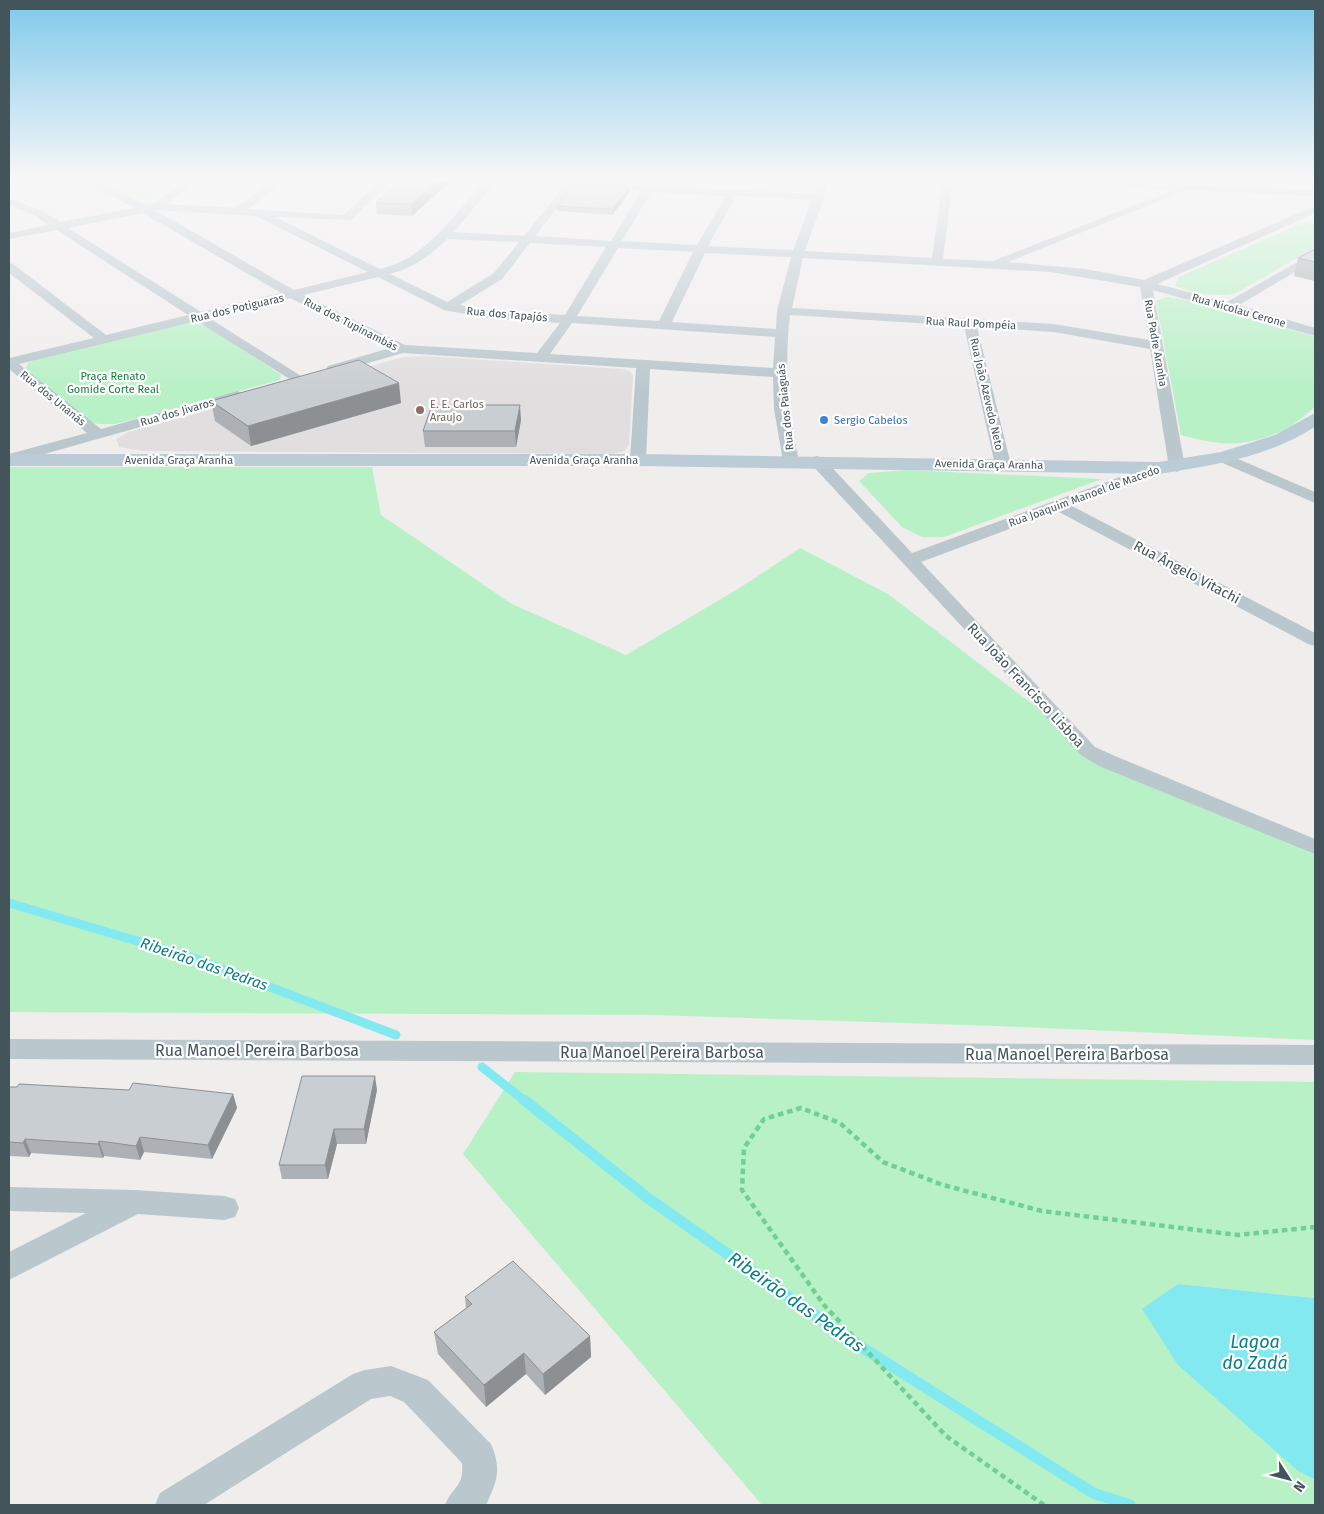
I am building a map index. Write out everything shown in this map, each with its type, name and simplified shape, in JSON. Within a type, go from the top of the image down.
[{"type":"street","points":[[95,250],[296,379]]},
{"type":"street","name":"Rua dos Tupinambás","points":[[219,250],[294,295],[402,349],[779,373]]},
{"type":"street","name":"Rua dos Tapajós","points":[[331,250],[448,307],[486,314],[780,333]]},
{"type":"street","name":"Rua dos Potiguaras","points":[[9,362],[379,274],[417,260],[429,250]]},
{"type":"street","points":[[448,307],[498,276],[520,250]]},
{"type":"street","points":[[541,357],[569,319],[612,250]]},
{"type":"street","points":[[664,325],[700,250]]},
{"type":"street","name":"Rua Nicolau Cerone","points":[[728,250],[994,264],[1088,272],[1146,284],[1229,306],[1315,332]]},
{"type":"street","name":"Rua dos Paiaguás","points":[[791,461],[779,373],[780,333],[783,311],[800,250]]},
{"type":"street","points":[[937,261],[939,250]]},
{"type":"street","points":[[994,264],[1030,250]]},
{"type":"street","name":"Rua Padre Aranha","points":[[1168,467],[1158,346],[1146,284],[1226,250]]},
{"type":"street","points":[[1229,306],[1315,256]]},
{"type":"street","points":[[9,267],[105,340]]},
{"type":"street","name":"Rua Raul Pompéia","points":[[783,311],[1054,328],[1158,346]]},
{"type":"street","name":"Rua João Azevedo Neto","points":[[970,323],[1003,465]]},
{"type":"street","points":[[277,384],[402,349]]},
{"type":"street","name":"Rua dos Unanás","points":[[9,362],[98,434]]},
{"type":"street","points":[[638,460],[643,365]]},
{"type":"street","name":"Rua dos Jivaros","points":[[9,460],[248,392]]},
{"type":"street","name":"Rua Joaquim Manoel de Macedo","points":[[909,560],[1168,467],[1224,458],[1282,439],[1315,419]]},
{"type":"street","points":[[1282,439],[1315,438]]},
{"type":"street","points":[[1224,458],[1315,498]]},
{"type":"street","name":"Avenida Graça Aranha","points":[[9,460],[817,461],[1168,467]]},
{"type":"street","name":"Rua João Francisco Lisboa","points":[[817,461],[1088,752],[1315,847]]},
{"type":"street","name":"Rua Ângelo Vitachi","points":[[1058,505],[1315,640]]},
{"type":"street","name":"Rua Manoel Pereira Barbosa","points":[[9,1049],[1315,1055]]},
{"type":"street","points":[[9,1199],[135,1202],[224,1208]]},
{"type":"street","points":[[9,1267],[135,1202]]},
{"type":"street","points":[[174,1505],[365,1385],[391,1381],[416,1391],[479,1456],[482,1478],[472,1497],[463,1505]]},
{"type":"path","points":[[1044,1505],[946,1436],[824,1304],[742,1190],[744,1148],[764,1119],[801,1108],[840,1124],[883,1162],[943,1185],[1042,1211],[1238,1235],[1315,1227]]},
{"type":"shaded area","name":"E. E. Carlos Araujo","points":[[426,356],[623,369],[629,371],[633,375],[629,444],[625,451],[611,454],[143,451],[119,447],[116,439],[129,432],[404,357]]},
{"type":"green space","points":[[1242,250],[1312,250],[1234,294],[1218,295],[1190,291],[1175,286],[1179,277]]},
{"type":"green space","points":[[1167,297],[1196,302],[1315,337],[1315,407],[1288,428],[1257,440],[1221,443],[1181,435],[1156,301]]},
{"type":"green space","name":"Praça Renato Gomide Corte Real","points":[[192,323],[210,327],[281,375],[280,380],[116,424],[99,424],[85,421],[25,370],[28,363],[41,357],[177,324]]},
{"type":"green space","points":[[9,467],[372,467],[381,515],[512,604],[626,655],[738,589],[800,548],[888,594],[1107,761],[1315,847],[1315,1040],[998,1026],[655,1015],[9,1012]]},
{"type":"green space","points":[[906,470],[1102,479],[944,537],[922,537],[902,527],[859,481],[869,473]]},
{"type":"green space","points":[[515,1072],[1315,1082],[1315,1298],[1178,1284],[1298,1471],[1315,1480],[1315,1505],[762,1505],[463,1154]]},
{"type":"water","name":"Lagoa do Zadá","points":[[1178,1284],[1315,1298],[1315,1480],[1298,1471],[1178,1365],[1142,1309]]},
{"type":"building","points":[[1314,250],[1315,250],[1315,262],[1298,258]]},
{"type":"building","points":[[359,360],[399,383],[248,426],[211,401]]},
{"type":"building","points":[[432,405],[520,405],[515,431],[423,431]]},
{"type":"building","points":[[302,1076],[375,1076],[364,1129],[334,1129],[325,1165],[279,1165]]},
{"type":"building","points":[[133,1083],[233,1094],[208,1145],[140,1137],[136,1146],[99,1141],[98,1144],[25,1139],[23,1143],[9,1142],[9,1087],[17,1087],[19,1084],[129,1090]]},
{"type":"building","points":[[513,1261],[590,1336],[543,1374],[524,1353],[484,1385],[434,1332],[472,1304],[465,1297]]},
{"type":"waterway","name":"Ribeirão das Pedras","points":[[9,903],[191,957],[396,1035]]},
{"type":"waterway","name":"Ribeirão das Pedras","points":[[482,1067],[525,1101]]},
{"type":"waterway","name":"Ribeirão das Pedras","points":[[524,1100],[649,1199],[855,1343],[1093,1493],[1130,1505]]},
{"type":"place","name":"E. E. Carlos Araujo","points":[[420,410]]},
{"type":"place","name":"Sergio Cabelos","points":[[824,420]]}]
